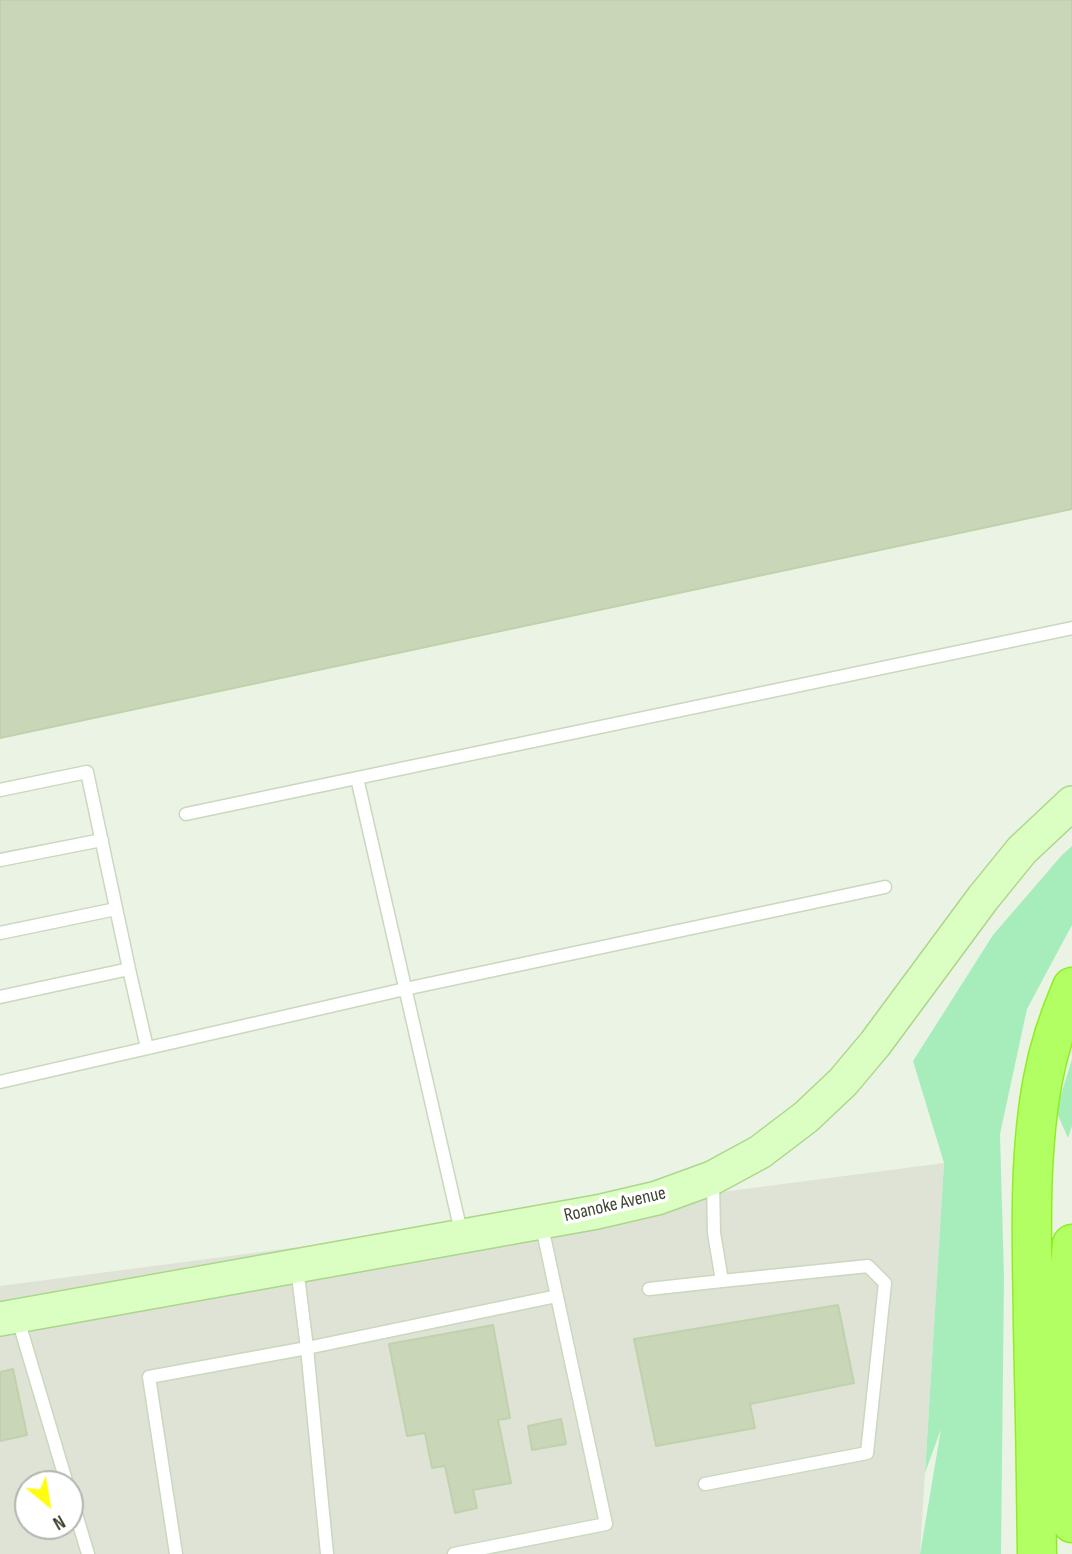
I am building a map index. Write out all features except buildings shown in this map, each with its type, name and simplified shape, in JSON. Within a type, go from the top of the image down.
[{"type":"highway","points":[[1037,1554],[1032,1269],[1035,1146],[1043,1080],[1050,1049],[1072,987]]},
{"type":"highway","points":[[1072,1244],[1065,1362],[1072,1523]]},
{"type":"street","name":"Roanoke Avenue","points":[[8,1317],[597,1212],[657,1198],[712,1178],[760,1152],[806,1117],[843,1082],[876,1044],[1022,850],[1072,803]]},
{"type":"lane","points":[[186,814],[1072,628]]},
{"type":"lane","points":[[0,790],[87,772],[147,1048]]},
{"type":"lane","points":[[357,779],[462,1236]]},
{"type":"lane","points":[[0,860],[102,840]]},
{"type":"lane","points":[[0,1082],[405,989],[885,887]]},
{"type":"lane","points":[[0,933],[116,909]]},
{"type":"lane","points":[[0,997],[129,969]]},
{"type":"lane","points":[[712,1178],[714,1233],[722,1281]]},
{"type":"lane","points":[[454,1554],[606,1524],[541,1222]]},
{"type":"lane","points":[[297,1265],[327,1554]]},
{"type":"lane","points":[[649,1289],[868,1266],[885,1283],[867,1453],[705,1484]]},
{"type":"lane","points":[[176,1554],[149,1377],[307,1348],[557,1296]]},
{"type":"lane","points":[[8,1317],[62,1470]]},
{"type":"shaded area","points":[[944,1163],[920,1554],[0,1554],[0,1286]]},
{"type":"green space","points":[[1072,846],[1072,925],[1027,1009],[1000,1134],[1004,1277],[1001,1554],[920,1554],[941,1429],[925,1473],[944,1163],[913,1061],[993,935]]},
{"type":"green space","points":[[1072,1059],[1072,1126],[1068,1138],[1056,1111]]}]
